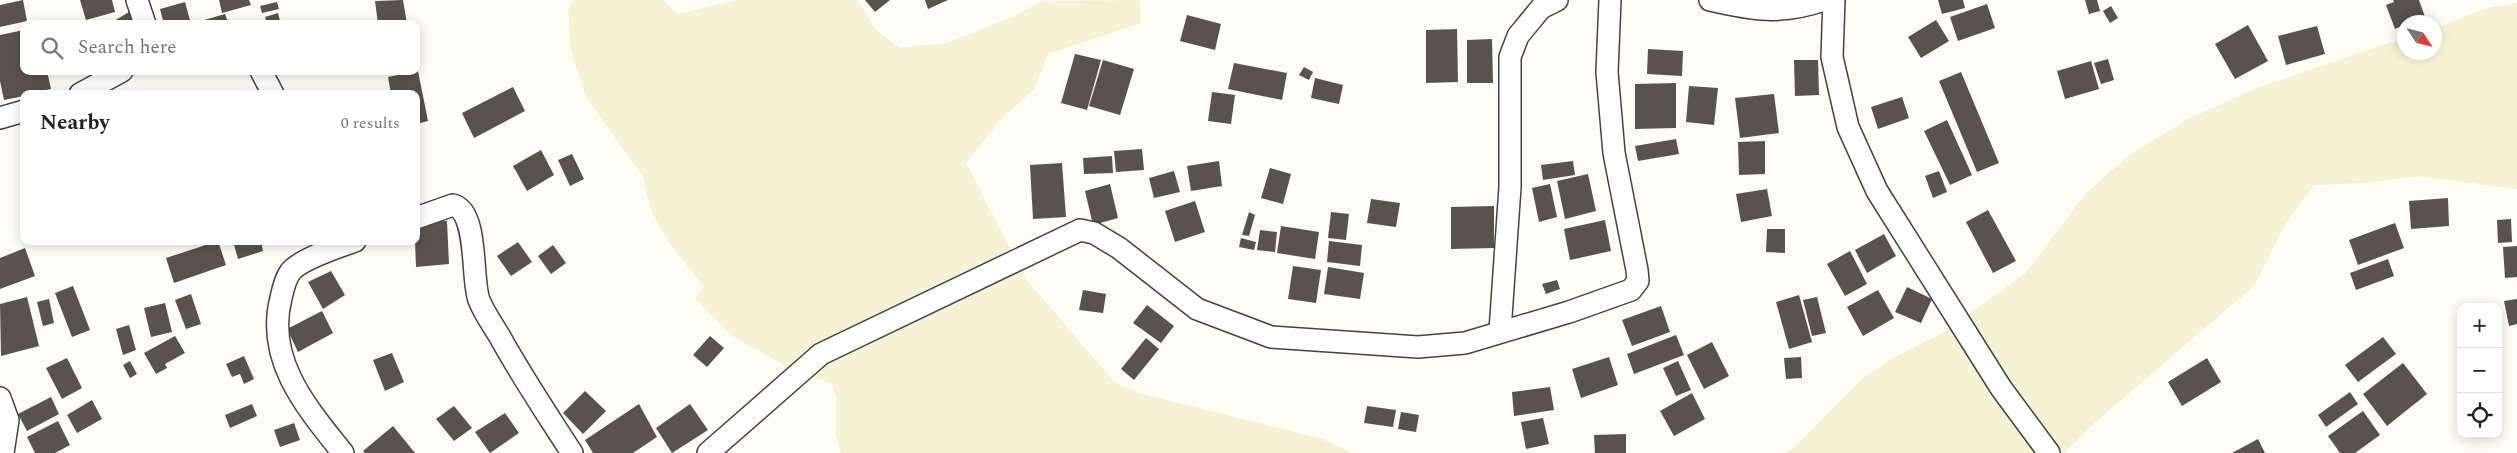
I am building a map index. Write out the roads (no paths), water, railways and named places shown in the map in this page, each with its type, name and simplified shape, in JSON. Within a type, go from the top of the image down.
[{"type":"street","points":[[137,0],[143,20]]},
{"type":"street","points":[[1500,331],[1510,187],[1510,57],[1518,36],[1541,8],[1557,0]]},
{"type":"street","points":[[708,453],[821,354],[1080,230],[1094,232],[1119,248],[1197,309],[1271,337],[1418,347],[1465,343],[1500,331],[1569,312],[1631,290],[1638,281],[1614,153],[1607,72],[1610,0]]},
{"type":"street","points":[[1710,0],[1755,10],[1798,9],[1824,0]]},
{"type":"street","points":[[1834,0],[1832,57],[1848,127],[1877,191],[2001,388],[2049,453]]},
{"type":"street","points":[[93,90],[116,75]]},
{"type":"street","points":[[263,75],[270,90]]},
{"type":"street","points":[[0,118],[20,112]]},
{"type":"street","points":[[420,217],[453,205],[462,211],[474,248],[474,275],[479,299],[525,382],[572,453]]},
{"type":"street","points":[[333,245],[318,248],[292,270],[284,286],[276,326],[279,345],[296,392],[343,453]]},
{"type":"street","points":[[0,398],[8,420],[3,453]]}]
